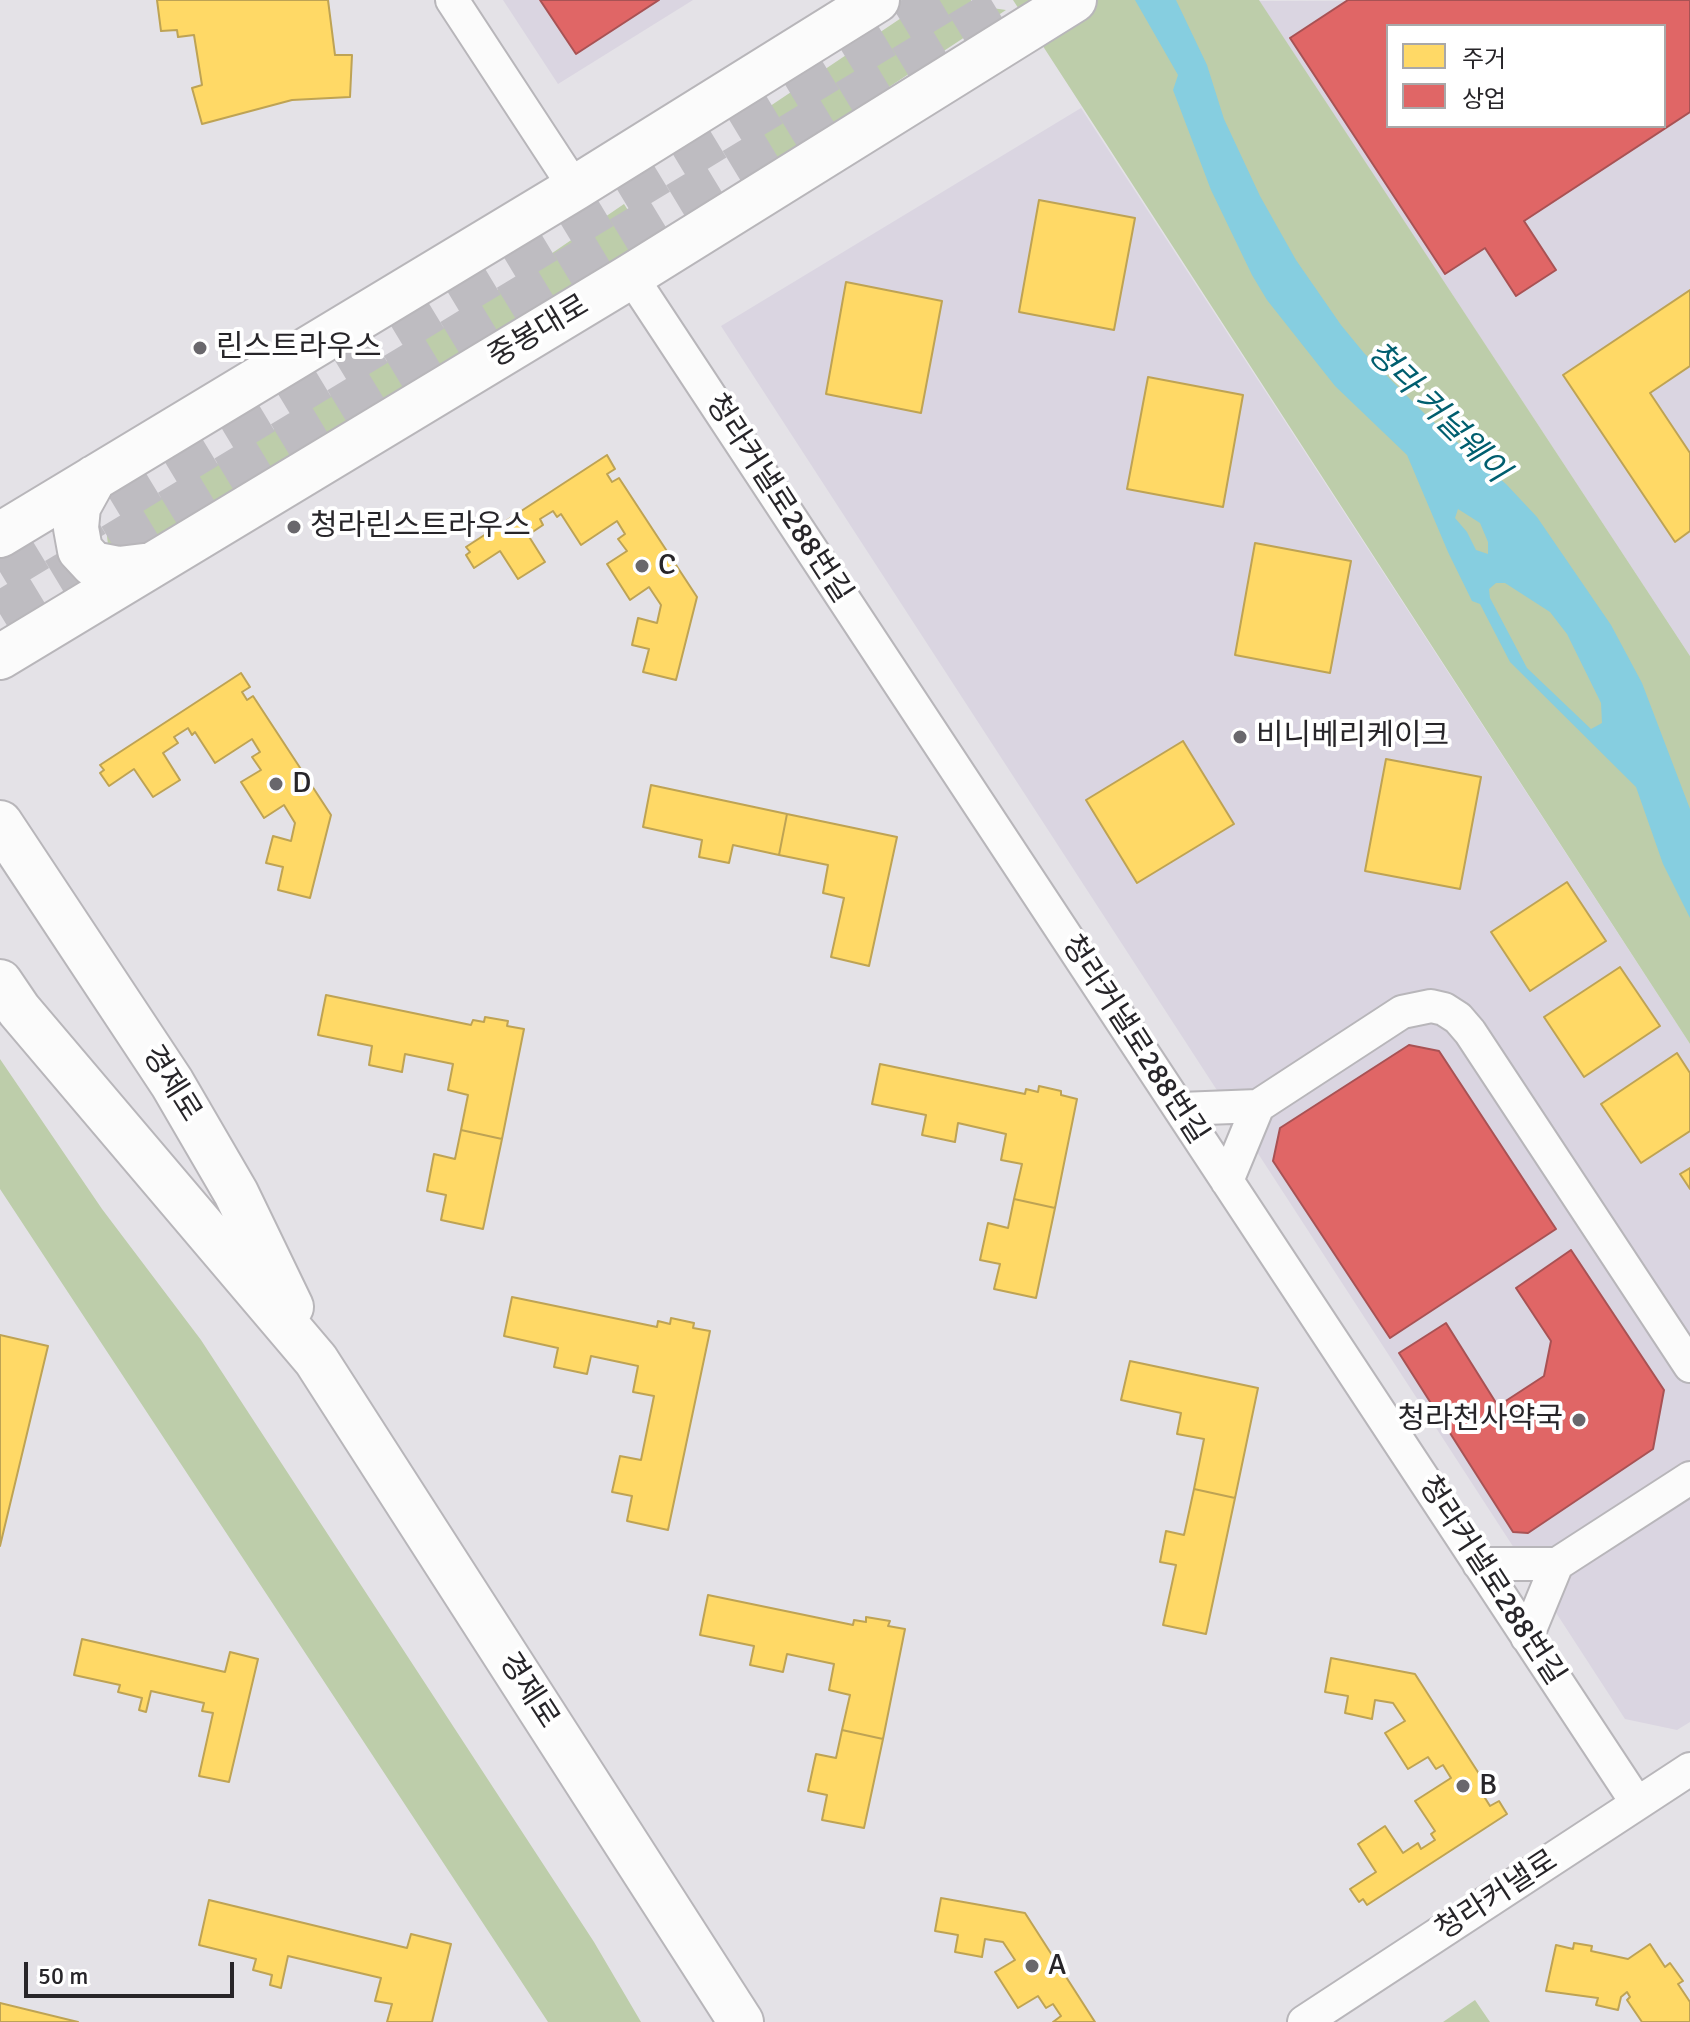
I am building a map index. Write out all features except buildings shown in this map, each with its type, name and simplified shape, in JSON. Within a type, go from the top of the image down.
[{"type":"main road","points":[[0,535],[575,188],[877,0]]},
{"type":"main road","name":"중봉대로","points":[[0,657],[631,276],[1074,0]]},
{"type":"main road","points":[[94,478],[78,507],[76,528],[80,550],[93,564],[119,569],[152,565]]},
{"type":"main road","name":"경제로","points":[[0,823],[172,1083],[236,1193],[316,1360],[741,2022]]},
{"type":"main road","name":"경제로","points":[[0,982],[19,1010],[316,1360]]},
{"type":"street","points":[[452,0],[575,188]]},
{"type":"street","name":"청라커낼로288번길","points":[[631,276],[1637,1803]]},
{"type":"street","points":[[1180,1109],[1258,1106],[1402,1012],[1431,1006],[1444,1009],[1458,1018],[1470,1032],[1690,1366]]},
{"type":"street","points":[[1227,1181],[1258,1106]]},
{"type":"street","points":[[1479,1564],[1557,1564],[1690,1478]]},
{"type":"street","points":[[1527,1637],[1557,1564]]},
{"type":"street","name":"청라커낼로","points":[[1304,2022],[1690,1769]]},
{"type":"shaded area","points":[[503,0],[693,0],[558,84]]},
{"type":"shaded area","points":[[1690,0],[1690,656],[1259,1]]},
{"type":"shaded area","points":[[1081,108],[1690,1044],[1690,1722],[1677,1730],[1625,1719],[721,326]]},
{"type":"green space","points":[[928,0],[971,0],[971,5],[1006,10],[766,168],[739,127]]},
{"type":"green space","points":[[1013,0],[1259,0],[1690,656],[1690,1044]]},
{"type":"green space","points":[[624,204],[647,240],[129,553],[108,545],[110,528],[441,329]]},
{"type":"green space","points":[[0,1059],[102,1209],[201,1340],[594,1942],[641,2022],[548,2022],[0,1189]]},
{"type":"green space","points":[[1475,2000],[1490,2022],[1443,2022]]},
{"type":"water","points":[[1135,0],[1176,0],[1207,65],[1224,119],[1260,196],[1296,260],[1341,325],[1364,353],[1429,418],[1506,484],[1537,517],[1611,625],[1642,683],[1690,809],[1690,918],[1663,864],[1636,787],[1510,662],[1480,604],[1472,601],[1407,455],[1335,386],[1267,300],[1211,190],[1173,90],[1178,75]],"holes":[[[1458,509],[1480,523],[1488,542],[1488,554],[1476,550],[1455,518]],[[1496,583],[1505,583],[1550,612],[1567,634],[1601,703],[1602,723],[1591,729],[1527,668],[1490,598],[1489,589]]]},
{"type":"tunnel","points":[[0,572],[944,0]]},
{"type":"tunnel","points":[[0,614],[1015,0]]},
{"type":"place","name":"린스트라우스","points":[[200,348]]},
{"type":"place","name":"청라린스트라우스","points":[[294,527]]},
{"type":"place","name":"C","points":[[642,566]]},
{"type":"place","name":"비니베리케이크","points":[[1240,737]]},
{"type":"place","name":"D","points":[[276,784]]},
{"type":"place","name":"청라천사약국","points":[[1579,1420]]},
{"type":"place","name":"B","points":[[1463,1786]]},
{"type":"place","name":"A","points":[[1032,1966]]},
{"type":"water label","name":"청라 커널웨이","points":[[1437,413]]}]
